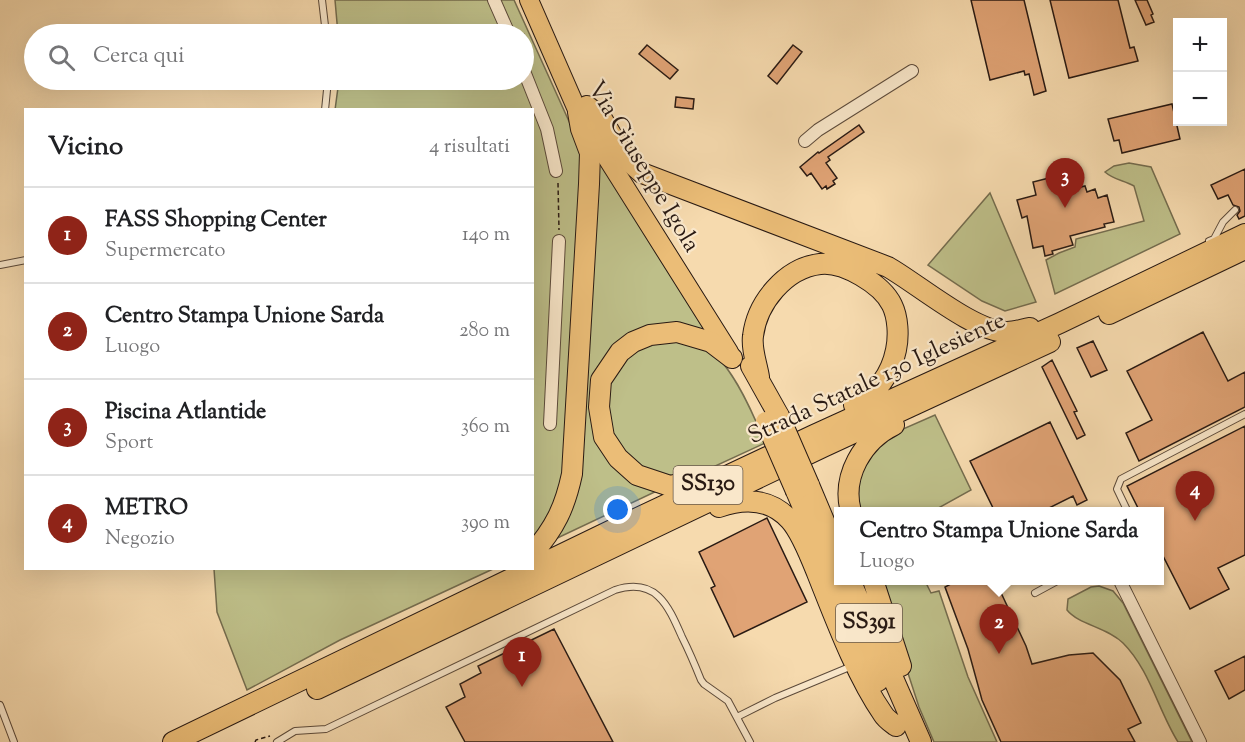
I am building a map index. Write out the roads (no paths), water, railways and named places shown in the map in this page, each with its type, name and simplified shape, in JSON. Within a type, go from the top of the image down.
[{"type":"highway","points":[[534,552],[558,520],[566,501],[572,474],[590,174],[590,153],[581,129],[583,109],[601,117],[625,158],[642,173],[888,267],[961,315],[984,326],[1006,332],[1060,323]]},
{"type":"highway","name":"Strada Statale 130 Iglesiente","points":[[534,569],[1245,234]]},
{"type":"highway","name":"Strada Statale 130 Iglesiente","points":[[203,742],[1245,249]]},
{"type":"highway","points":[[759,377],[753,339],[754,331],[762,306],[777,287],[789,277],[820,264],[848,268],[871,281],[892,304],[897,329],[895,356],[886,377],[874,393],[821,421],[814,435]]},
{"type":"highway","points":[[733,352],[711,342],[677,332],[650,335],[633,342],[620,352],[601,380],[599,407],[604,437],[618,458],[637,475],[670,486],[742,469]]},
{"type":"highway","name":"SS391","points":[[733,352],[759,377],[772,419],[834,564]]},
{"type":"highway","name":"SS391","points":[[733,352],[751,390],[772,419]]},
{"type":"highway","points":[[851,507],[849,487],[854,466],[866,446],[884,430],[944,401],[963,383]]},
{"type":"highway","name":"SS391","points":[[802,488],[834,547]]},
{"type":"highway","points":[[675,518],[746,500],[758,502],[783,513],[792,521],[856,664],[884,716],[903,729],[913,702],[875,585]]},
{"type":"highway","points":[[441,613],[454,598],[507,570]]},
{"type":"highway","name":"Strada Statale 130 Iglesiente","points":[[173,742],[531,570]]},
{"type":"highway","name":"SS391","points":[[843,585],[903,729],[921,742]]},
{"type":"highway","name":"SS391","points":[[852,585],[903,729]]},
{"type":"main road","name":"Via Giuseppe Igola","points":[[529,0],[583,109],[733,352]]},
{"type":"main road","name":"Via Giuseppe Igola","points":[[542,0],[583,109]]},
{"type":"street","points":[[494,0],[505,24]]},
{"type":"street","points":[[805,141],[818,130],[912,71]]},
{"type":"street","points":[[532,90],[547,129],[556,171]]},
{"type":"street","points":[[550,424],[559,241]]},
{"type":"street","points":[[1121,585],[1200,742]]},
{"type":"lane","points":[[322,0],[326,24]]},
{"type":"lane","points":[[325,108],[327,90]]},
{"type":"lane","points":[[1195,257],[1200,246],[1215,239],[1223,222],[1235,210]]},
{"type":"lane","points":[[0,265],[24,260]]},
{"type":"lane","points":[[1126,507],[1117,489],[1121,479],[1245,414]]},
{"type":"lane","points":[[1035,593],[1050,585]]},
{"type":"lane","points":[[277,742],[295,731],[326,729],[615,590],[628,587],[650,591],[666,603],[701,680],[724,697],[750,742]]},
{"type":"lane","points":[[737,717],[775,698],[856,664]]},
{"type":"lane","points":[[0,705],[14,742]]},
{"type":"place","name":"Piscina Atlantide","points":[[1065,208]]},
{"type":"place","name":"METRO","points":[[1195,521]]},
{"type":"place","name":"Centro Stampa Unione Sarda","points":[[999,654]]},
{"type":"place","name":"FASS Shopping Center","points":[[522,687]]}]
